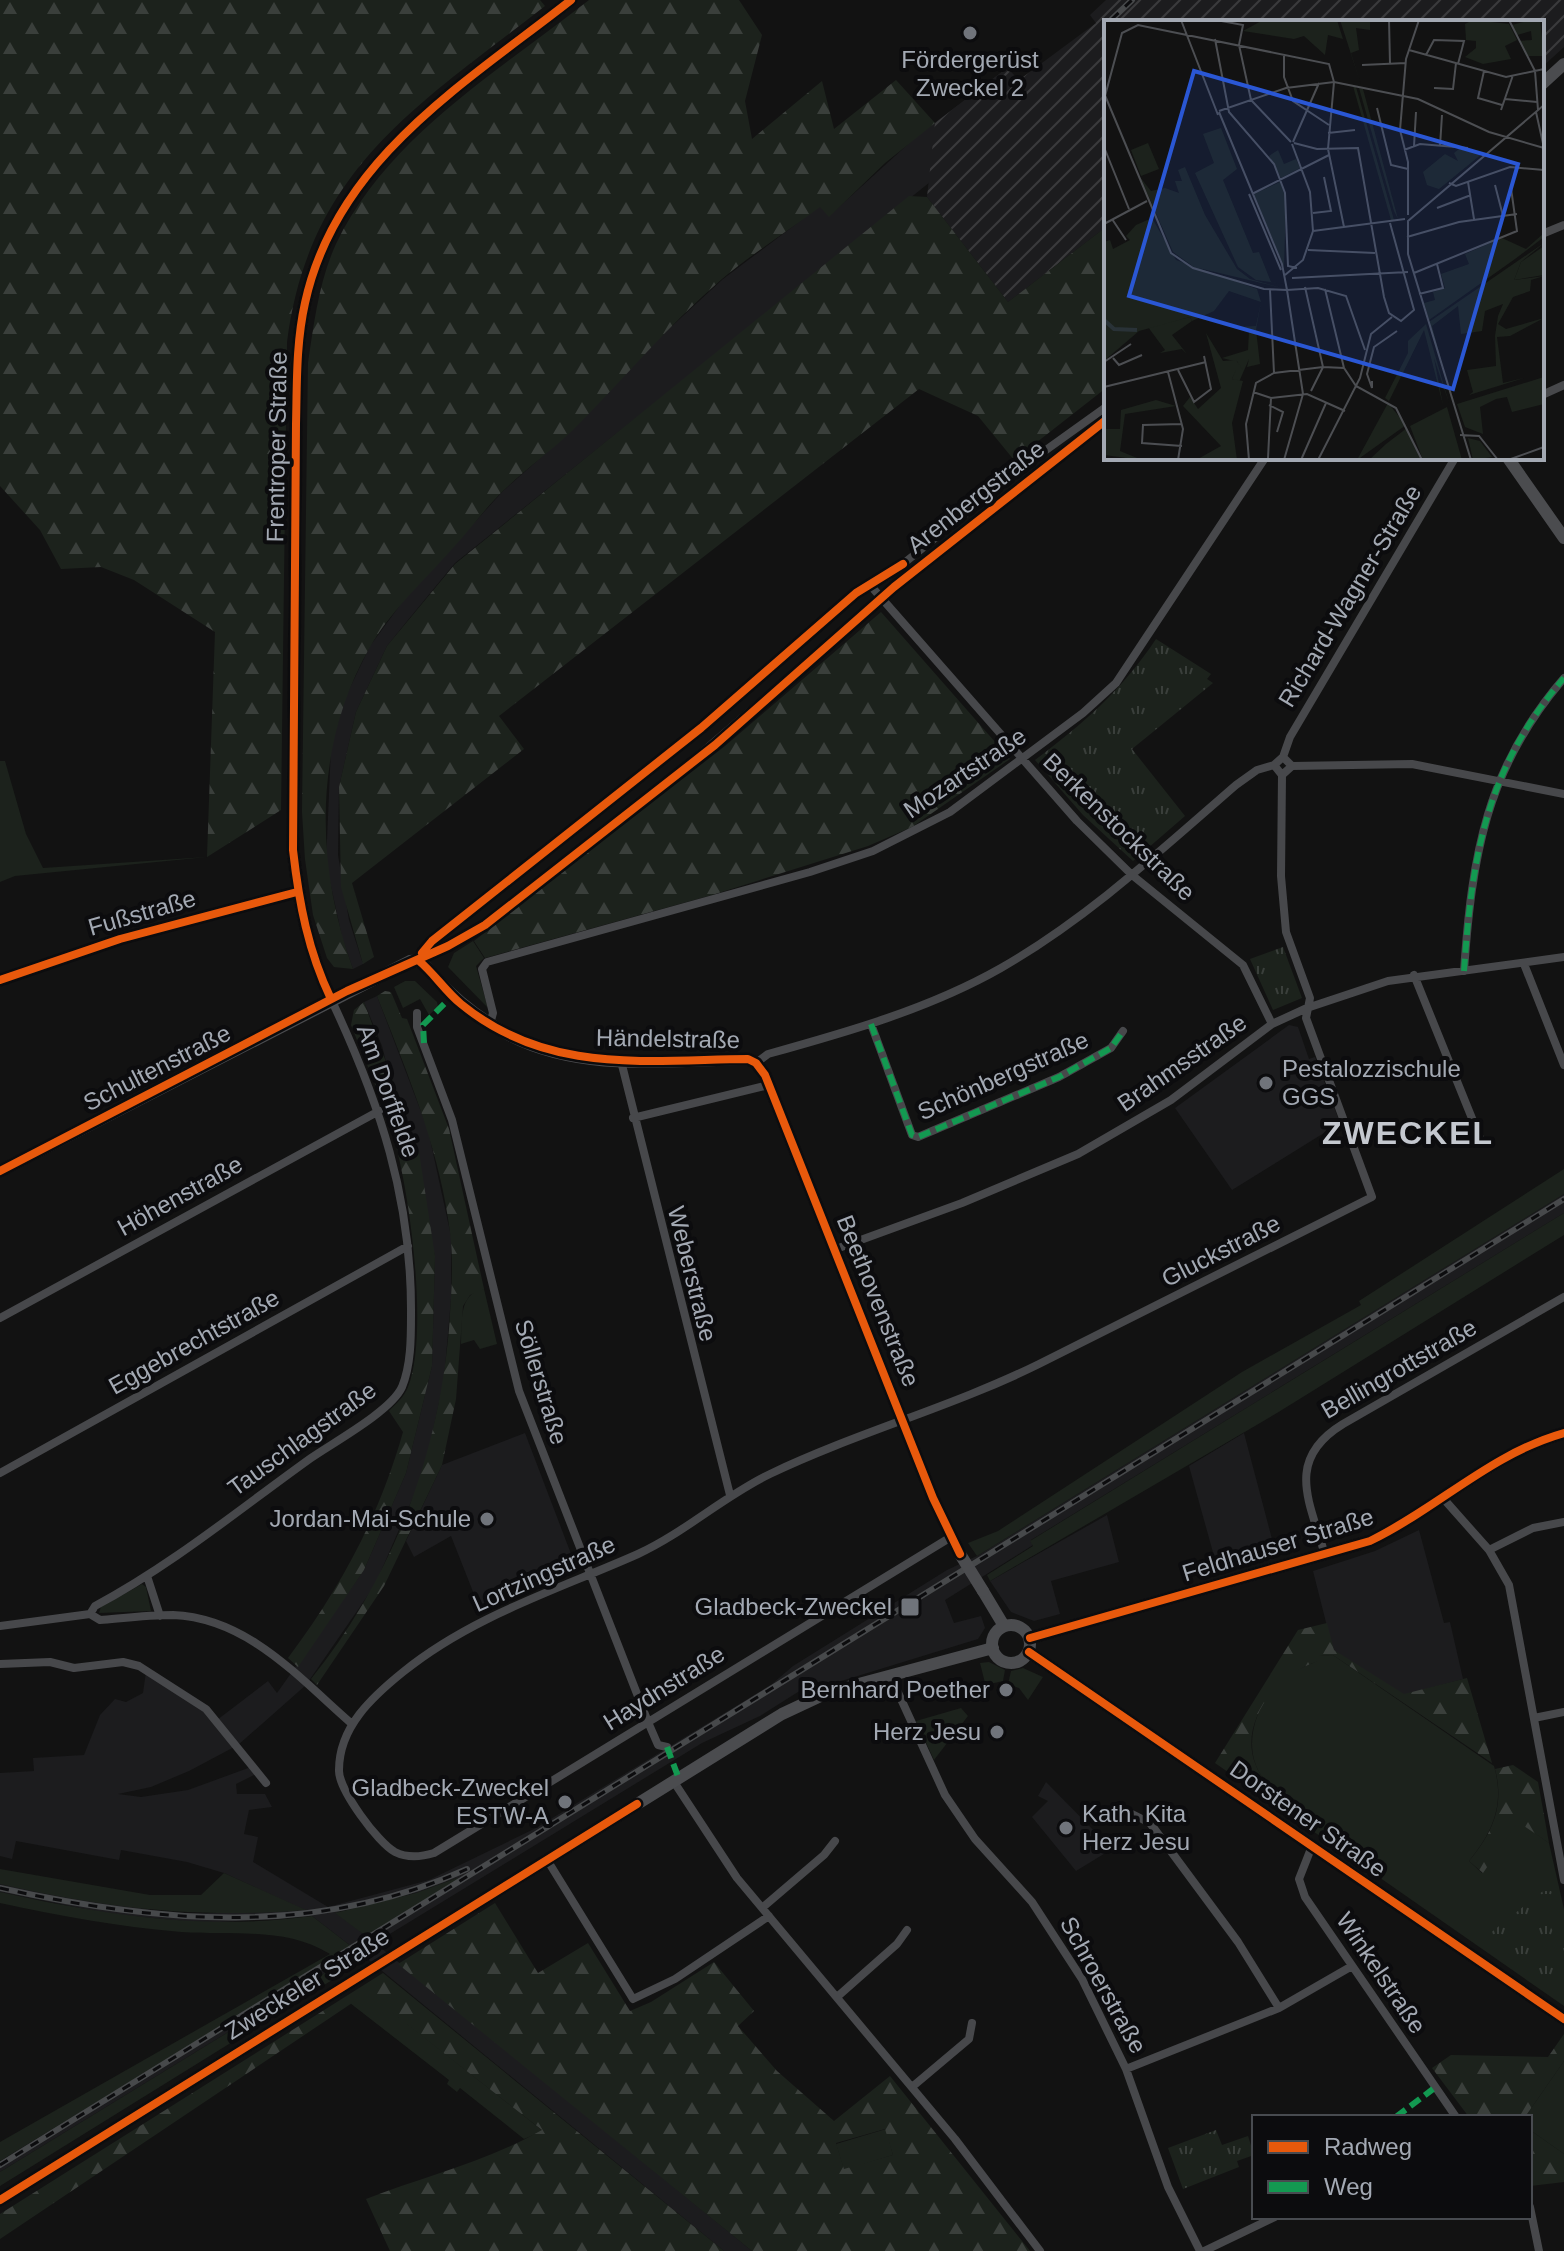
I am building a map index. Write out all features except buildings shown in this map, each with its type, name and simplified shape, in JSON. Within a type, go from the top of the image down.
[{"type":"street","name":"Frentroper Straße","points":[[331,999],[313,957],[297,892],[292,811],[296,424],[300,335],[310,283],[332,226],[375,162],[409,128],[571,0]]},
{"type":"street","points":[[1544,82],[1564,64]]},
{"type":"street","points":[[1544,233],[1564,225]]},
{"type":"street","points":[[1544,394],[1564,385]]},
{"type":"street","name":"Arenbergstraße","points":[[418,960],[432,941],[689,737],[856,593],[888,576],[1032,460],[1104,408]]},
{"type":"street","name":"Arenbergstraße","points":[[331,999],[418,960],[485,925],[655,793],[881,599],[1104,422]]},
{"type":"street","name":"Mozartstraße","points":[[490,1024],[493,1013],[482,969],[487,962],[873,851],[950,812],[1023,760],[1116,683],[1264,460]]},
{"type":"street","name":"Richard-Wagner-Straße","points":[[1274,765],[1283,757],[1290,737],[1454,460]]},
{"type":"street","points":[[1509,460],[1564,538]]},
{"type":"street","name":"Berkenstockstraße","points":[[870,585],[1077,821],[1132,875],[1243,965],[1272,1024]]},
{"type":"street","points":[[1464,971],[1476,863],[1498,778],[1527,729],[1564,678]]},
{"type":"street","points":[[1283,757],[1292,766]]},
{"type":"street","points":[[1282,775],[1292,766],[1412,764],[1498,778],[1564,794]]},
{"type":"street","points":[[1274,765],[1282,775],[1281,876],[1286,932],[1310,998],[1307,1008]]},
{"type":"street","name":"Händelstraße","points":[[418,960],[461,1005],[490,1024],[551,1052],[621,1061],[668,1063],[748,1059],[756,1063],[768,1054],[871,1024],[1001,968],[1076,918],[1132,875],[1236,785],[1257,770],[1274,765]]},
{"type":"street","name":"Fußstraße","points":[[0,980],[120,939],[297,892]]},
{"type":"street","name":"Brahmsstraße","points":[[836,1249],[962,1203],[1078,1154],[1171,1100],[1272,1024],[1307,1008],[1414,975],[1564,957]]},
{"type":"street","points":[[1524,964],[1564,1065]]},
{"type":"street","points":[[1414,975],[1482,1143]]},
{"type":"street","name":"Am Dorffelde","points":[[331,999],[379,1111],[399,1182],[408,1246]]},
{"type":"street","name":"Schultenstraße","points":[[0,1171],[331,999]]},
{"type":"street","name":"Gluckstraße","points":[[904,1420],[1013,1377],[1372,1197],[1306,1018],[1307,1008]]},
{"type":"street","name":"Söllerstraße","points":[[417,1013],[417,1027],[452,1120],[519,1391],[648,1722],[658,1745],[667,1747]]},
{"type":"street","name":"Schönbergstraße","points":[[871,1024],[912,1135],[918,1137],[1059,1077],[1111,1048],[1123,1031]]},
{"type":"street","name":"Weberstraße","points":[[621,1061],[730,1495]]},
{"type":"street","name":"Beethovenstraße","points":[[756,1063],[769,1085],[951,1537],[1004,1626]]},
{"type":"street","name":"Händelstraße","points":[[633,1118],[769,1085]]},
{"type":"street","name":"Höhenstraße","points":[[0,1318],[379,1111]]},
{"type":"street","name":"Eggebrechtstraße","points":[[0,1473],[408,1246]]},
{"type":"street","name":"Tauschlagstraße","points":[[90,1614],[95,1606],[147,1576],[397,1395],[406,1374],[411,1334],[408,1246]]},
{"type":"street","name":"Bellingrottstraße","points":[[1325,1555],[1305,1481],[1307,1463],[1315,1445],[1343,1424],[1564,1297]]},
{"type":"street","name":"Lortzingstraße","points":[[440,1849],[419,1856],[391,1850],[357,1809],[338,1775],[352,1724],[372,1698],[407,1669],[461,1634],[522,1601],[641,1553],[730,1495],[810,1456],[904,1420]]},
{"type":"street","name":"Feldhauser Straße","points":[[1030,1638],[1325,1555],[1404,1525],[1506,1455],[1564,1433]]},
{"type":"street","points":[[1442,1497],[1489,1550],[1509,1585],[1564,1880]]},
{"type":"street","points":[[1489,1550],[1533,1528],[1564,1522]]},
{"type":"street","name":"Haydnstraße","points":[[440,1849],[951,1537]]},
{"type":"street","points":[[147,1576],[160,1616]]},
{"type":"street","name":"Tauschlagstraße","points":[[0,1626],[90,1614],[100,1620],[160,1616],[202,1619],[227,1625],[247,1636],[352,1724]]},
{"type":"street","points":[[1004,1626],[1020,1627],[1030,1638],[1029,1652],[1020,1661],[1010,1663],[999,1658],[993,1648],[995,1634],[1004,1626]]},
{"type":"street","points":[[993,1648],[890,1675],[809,1701],[674,1782],[737,1878],[912,2087],[1040,2251]]},
{"type":"street","name":"Dorstener Straße","points":[[1029,1652],[1564,2019]]},
{"type":"street","points":[[0,1664],[50,1662],[74,1668],[123,1662],[139,1666],[206,1709],[266,1783]]},
{"type":"street","name":"Schroerstraße","points":[[890,1675],[945,1795],[966,1827],[1032,1902],[1059,1939],[1126,2069],[1168,2187],[1202,2251]]},
{"type":"street","points":[[1534,1718],[1564,1712]]},
{"type":"street","name":"Zweckeler Straße","points":[[0,2200],[546,1858],[674,1782]]},
{"type":"street","points":[[1132,1814],[1150,1823],[1238,1942],[1279,2008]]},
{"type":"street","points":[[762,1908],[824,1855],[835,1841]]},
{"type":"street","name":"Winkelstraße","points":[[1312,1846],[1299,1879],[1305,1897],[1455,2115]]},
{"type":"street","points":[[546,1858],[633,1999],[675,1979],[769,1916]]},
{"type":"street","points":[[837,1997],[897,1944],[907,1930]]},
{"type":"street","points":[[1126,2069],[1279,2008],[1352,1966]]},
{"type":"street","points":[[912,2087],[969,2039],[972,2023]]},
{"type":"street","points":[[1532,2217],[1539,2251]]},
{"type":"street","points":[[1202,2251],[1271,2219]]},
{"type":"shaded area","points":[[1106,0],[1564,0],[1564,47],[1544,65],[1544,20],[1104,20],[1104,229],[1008,302],[927,197],[935,123],[1007,68],[1019,80],[1096,23],[1090,15]]},
{"type":"shaded area","points":[[1104,23],[1051,85],[455,563],[387,646],[356,712],[339,787],[338,855],[349,920],[363,964],[353,969],[342,937],[326,863],[331,747],[345,698],[370,646],[403,601],[503,491],[571,431],[659,338],[723,279],[820,206],[829,216],[917,136],[1007,68],[1019,80]]},
{"type":"shaded area","points":[[377,996],[428,1130],[451,1236],[451,1299],[444,1379],[424,1472],[375,1585],[306,1685],[238,1745],[151,1787],[118,1794],[141,1797],[188,1790],[251,1767],[256,1774],[236,1784],[237,1794],[265,1794],[272,1807],[249,1810],[244,1834],[258,1837],[253,1862],[328,1907],[429,1880],[536,1828],[772,1684],[793,1666],[947,1570],[977,1556],[1564,1194],[1564,1213],[1031,1540],[1033,1545],[945,1600],[954,1623],[981,1616],[985,1628],[978,1639],[812,1690],[809,1685],[760,1716],[702,1743],[375,1943],[752,2251],[724,2251],[359,1952],[0,2172],[0,2161],[352,1947],[312,1916],[204,1923],[110,1914],[0,1892],[0,1884],[176,1914],[304,1910],[224,1873],[187,1862],[121,1850],[119,1860],[16,1841],[12,1859],[0,1856],[0,1773],[34,1771],[33,1758],[84,1755],[100,1715],[115,1699],[126,1702],[143,1693],[146,1672],[217,1720],[268,1681],[277,1693],[364,1570],[406,1473],[432,1366],[435,1256],[382,1046],[364,1002]],"holes":[[[457,1878],[367,1937],[337,1912],[416,1893]]]},
{"type":"shaded area","name":"Pestalozzischule GGS","points":[[1289,1025],[1298,1027],[1309,1059],[1315,1057],[1340,1123],[1232,1190],[1175,1108]]},
{"type":"shaded area","name":"Jordan-Mai-Schule","points":[[525,1433],[576,1567],[481,1612],[451,1536],[414,1557],[406,1541],[442,1465]]},
{"type":"shaded area","points":[[1244,1433],[1277,1558],[1219,1574],[1189,1466]]},
{"type":"shaded area","points":[[1107,1515],[1119,1562],[1051,1581],[1060,1614],[1034,1621],[1011,1612],[990,1581]]},
{"type":"shaded area","points":[[1419,1530],[1444,1623],[1450,1622],[1463,1679],[1404,1695],[1333,1650],[1313,1571],[1375,1551]]},
{"type":"shaded area","name":"Kath. Kita Herz Jesu","points":[[1046,1782],[1112,1849],[1076,1871],[1032,1817],[1048,1801],[1038,1796]]},
{"type":"green space","points":[[0,0],[540,0],[545,6],[413,110],[377,146],[345,186],[319,230],[299,282],[287,342],[281,810],[207,857],[215,632],[134,580],[101,567],[61,569],[40,530],[0,486]]},
{"type":"green space","points":[[589,0],[739,0],[762,35],[745,101],[752,139],[822,81],[834,129],[896,80],[935,123],[885,163],[829,217],[820,207],[746,260],[702,297],[573,430],[497,497],[379,633],[351,685],[338,724],[330,765],[326,806],[327,847],[340,929],[353,969],[334,967],[327,958],[313,915],[302,812],[308,363],[321,287],[336,244],[358,205],[385,170],[448,108]]},
{"type":"green space","points":[[909,196],[927,197],[1008,302],[1104,229],[1104,390],[1014,460],[978,416],[919,389],[499,716],[524,749],[352,883],[374,957],[363,964],[341,887],[339,787],[356,712],[387,646],[455,564]]},
{"type":"green space","points":[[881,612],[1010,759],[912,827],[868,846],[712,895],[485,958],[474,941],[725,746]]},
{"type":"green space","points":[[1156,639],[1211,674],[1207,679],[1213,683],[1132,749],[1185,816],[1133,861],[1083,815],[1035,760],[1101,705],[1130,674]]},
{"type":"green space","points":[[0,761],[5,761],[26,834],[43,868],[207,857],[15,876],[0,882]]},
{"type":"green space","points":[[473,941],[484,958],[476,966],[488,1008],[448,967],[454,953]]},
{"type":"green space","points":[[1283,947],[1302,998],[1273,1010],[1250,959]]},
{"type":"green space","points":[[405,981],[415,981],[437,1002],[438,1007],[429,1015],[420,999],[403,1008],[394,987]]},
{"type":"green space","points":[[385,991],[391,992],[402,1018],[407,1019],[449,1129],[484,1289],[470,1295],[463,1306],[456,1399],[442,1465],[384,1586],[317,1685],[311,1679],[365,1600],[406,1514],[434,1424],[449,1329],[452,1256],[445,1201],[421,1112],[377,996]]},
{"type":"green space","points":[[364,1002],[419,1152],[435,1256],[432,1366],[406,1473],[364,1570],[298,1667],[288,1658],[341,1578],[370,1522],[393,1463],[403,1432],[389,1411],[406,1391],[414,1364],[417,1334],[415,1264],[400,1163],[390,1124],[351,1025],[354,1010]]},
{"type":"green space","points":[[1564,1169],[1564,1194],[977,1556],[968,1543],[998,1531],[1242,1372],[1361,1305],[1359,1301]]},
{"type":"green space","points":[[1564,1213],[1564,1235],[1277,1413],[990,1581],[987,1575],[1033,1546],[1030,1541]]},
{"type":"green space","points":[[484,1289],[497,1344],[480,1349],[474,1340],[461,1344],[462,1318],[470,1296]]},
{"type":"green space","points":[[142,1584],[146,1587],[151,1611],[99,1613],[101,1607]]},
{"type":"green space","points":[[1327,1623],[1334,1650],[1404,1694],[1467,1678],[1492,1763],[1333,1655],[1319,1656],[1319,1661],[1286,1678],[1261,1708],[1251,1743],[1254,1761],[1263,1778],[1254,1790],[1215,1763],[1298,1630]]},
{"type":"green space","points":[[1333,1655],[1494,1766],[1498,1793],[1495,1817],[1485,1839],[1469,1861],[1482,1873],[1518,1821],[1549,1843],[1564,1909],[1564,2006],[1254,1790],[1263,1778],[1256,1766],[1252,1741],[1263,1703],[1287,1675],[1317,1661],[1318,1656]]},
{"type":"green space","points":[[989,1662],[1005,1670],[1003,1681],[990,1684],[983,1692],[977,1687],[985,1683],[980,1663]]},
{"type":"green space","points":[[1023,1668],[1043,1677],[1028,1700],[1019,1688],[1008,1684],[1011,1671]]},
{"type":"green space","points":[[961,1708],[968,1716],[934,1760],[916,1721]]},
{"type":"green space","points":[[1513,1765],[1538,1782],[1549,1843],[1518,1822],[1483,1873],[1469,1861],[1494,1819],[1498,1795],[1495,1769]]},
{"type":"green space","points":[[0,1869],[150,1895],[201,1895],[224,1873],[306,1910],[227,1913],[115,1905],[0,1884]]},
{"type":"green space","points":[[457,1878],[459,1880],[367,1937],[335,1913],[416,1893]]},
{"type":"green space","points":[[1543,1891],[1551,1891],[1558,1904],[1551,1928],[1564,1947],[1564,1987],[1534,1974],[1488,1935]]},
{"type":"green space","points":[[0,1892],[116,1914],[194,1921],[233,1922],[312,1916],[352,1947],[0,2161],[0,2142],[330,1954],[294,1939],[276,1936],[181,1932],[67,1917],[0,1903]]},
{"type":"green space","points":[[495,1903],[538,1973],[588,1943],[630,2011],[651,2002],[714,1962],[754,2011],[738,2026],[777,2071],[834,2121],[890,2076],[1030,2251],[752,2251],[398,1964]],"holes":[[[885,2129],[893,2155],[844,2169],[836,2143]]]},
{"type":"green space","points":[[359,1952],[366,1959],[0,2186],[0,2172]]},
{"type":"green space","points":[[383,1973],[724,2251],[390,2251],[366,2199],[478,2159],[542,2130],[367,1993],[0,2239],[0,2214]]},
{"type":"green space","points":[[367,1992],[543,2131],[524,2139],[460,2088],[457,2092],[447,2084],[449,2080],[350,2003]]},
{"type":"green space","points":[[1564,2034],[1564,2061],[1526,2115],[1467,2115],[1432,2068],[1451,2055],[1548,2057]]},
{"type":"green space","points":[[1564,2061],[1564,2154],[1532,2131],[1532,2115],[1526,2115]]},
{"type":"green space","points":[[886,2129],[893,2155],[844,2170],[836,2144]]},
{"type":"green space","points":[[1216,2130],[1222,2145],[1248,2136],[1252,2156],[1237,2161],[1239,2167],[1183,2189],[1168,2148]]},
{"type":"green space","points":[[1532,2131],[1564,2154],[1564,2182],[1532,2186]]},
{"type":"railway","points":[[1112,19],[1132,0]]},
{"type":"railway","points":[[0,2165],[1564,1199]]},
{"type":"railway","points":[[0,1888],[118,1910],[235,1918],[294,1915],[352,1906],[409,1891],[467,1869]]},
{"type":"marked path","points":[[1464,971],[1472,889],[1488,815],[1500,780],[1517,746],[1564,678]]},
{"type":"marked path","points":[[424,1043],[423,1025],[452,996]]},
{"type":"marked path","points":[[871,1024],[912,1135],[918,1137],[1059,1077],[1111,1048],[1123,1031]]},
{"type":"marked path","points":[[667,1747],[679,1779]]},
{"type":"marked path","points":[[1399,2115],[1433,2089]]},
{"type":"cycle path","points":[[331,999],[316,963],[306,926],[293,850],[298,348],[305,303],[321,252],[345,207],[375,166],[448,95],[571,0]]},
{"type":"cycle path","points":[[0,1171],[347,991],[448,946],[485,925],[715,745],[894,587],[1104,422]]},
{"type":"cycle path","points":[[422,953],[432,941],[701,728],[856,593],[903,564]]},
{"type":"cycle path","points":[[0,980],[120,939],[297,892]]},
{"type":"cycle path","points":[[418,960],[461,1004],[494,1027],[528,1043],[563,1053],[598,1058],[635,1061],[748,1059],[756,1063],[765,1075],[933,1498],[960,1554]]},
{"type":"cycle path","points":[[1030,1638],[1370,1541],[1512,1454],[1564,1433]]},
{"type":"cycle path","points":[[1029,1652],[1564,2019]]},
{"type":"cycle path","points":[[0,2200],[637,1804]]},
{"type":"place","name":"Fördergerüst Zweckel 2","points":[[970,33]]},
{"type":"place","name":"Pestalozzischule GGS","points":[[1266,1083]]},
{"type":"place","name":"Jordan-Mai-Schule","points":[[487,1519]]},
{"type":"place","name":"Gladbeck-Zweckel","points":[[910,1607]]},
{"type":"place","name":"Bernhard Poether","points":[[1006,1690]]},
{"type":"place","name":"Herz Jesu","points":[[997,1732]]},
{"type":"place","name":"Gladbeck-Zweckel ESTW-A","points":[[565,1802]]},
{"type":"place","name":"Kath. Kita Herz Jesu","points":[[1066,1828]]},
{"type":"district","name":"ZWECKEL","points":[[1408,1133]]}]
